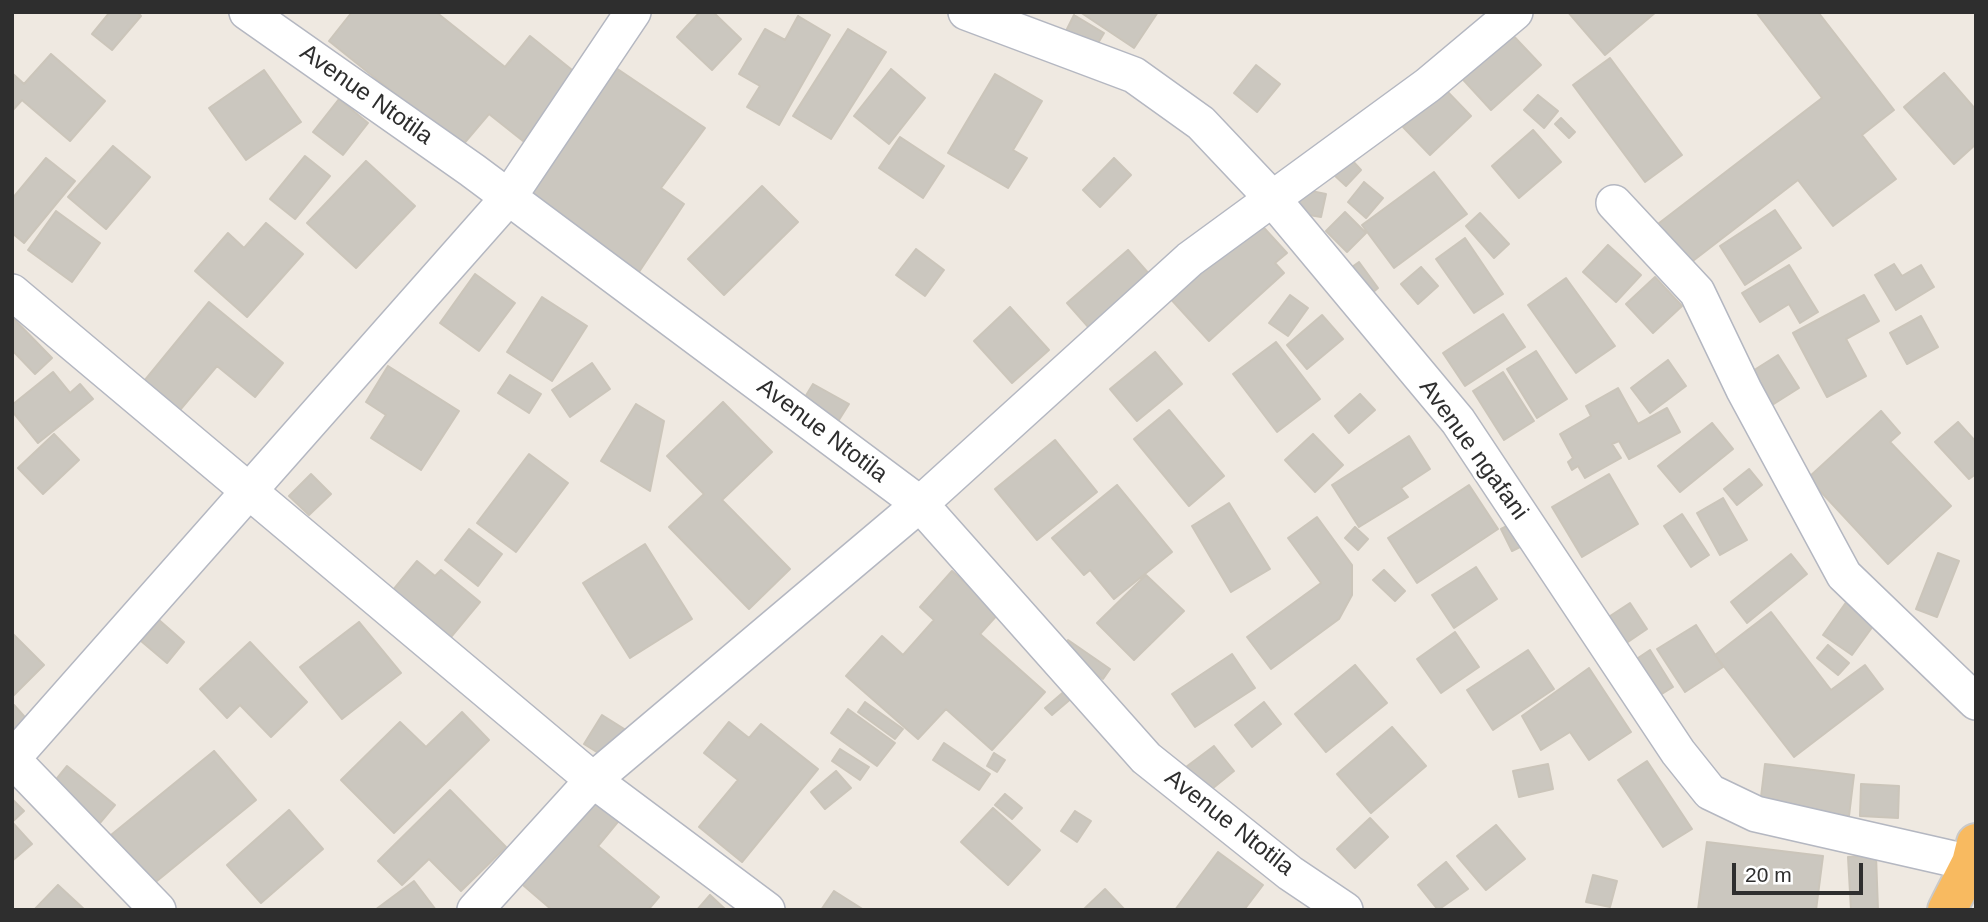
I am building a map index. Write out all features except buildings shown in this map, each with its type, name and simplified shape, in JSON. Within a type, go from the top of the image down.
[{"type":"highway","points":[[1947,910],[1973,853]]},
{"type":"street","name":"Avenue Ntotila","points":[[247,12],[508,198],[920,504],[1146,758],[1290,873],[1345,910]]},
{"type":"street","points":[[158,910],[12,759],[508,198],[633,12]]},
{"type":"street","name":"Avenue ngafani","points":[[966,12],[1134,75],[1201,123],[1271,197],[1458,421],[1678,752],[1710,792],[1756,814],[1973,853]]},
{"type":"street","points":[[475,910],[593,780],[920,504],[1190,259],[1271,197],[1428,85],[1515,12]]},
{"type":"street","points":[[1614,203],[1697,292],[1744,390],[1844,575],[1976,702]]},
{"type":"street","points":[[12,292],[593,780],[767,910]]}]
